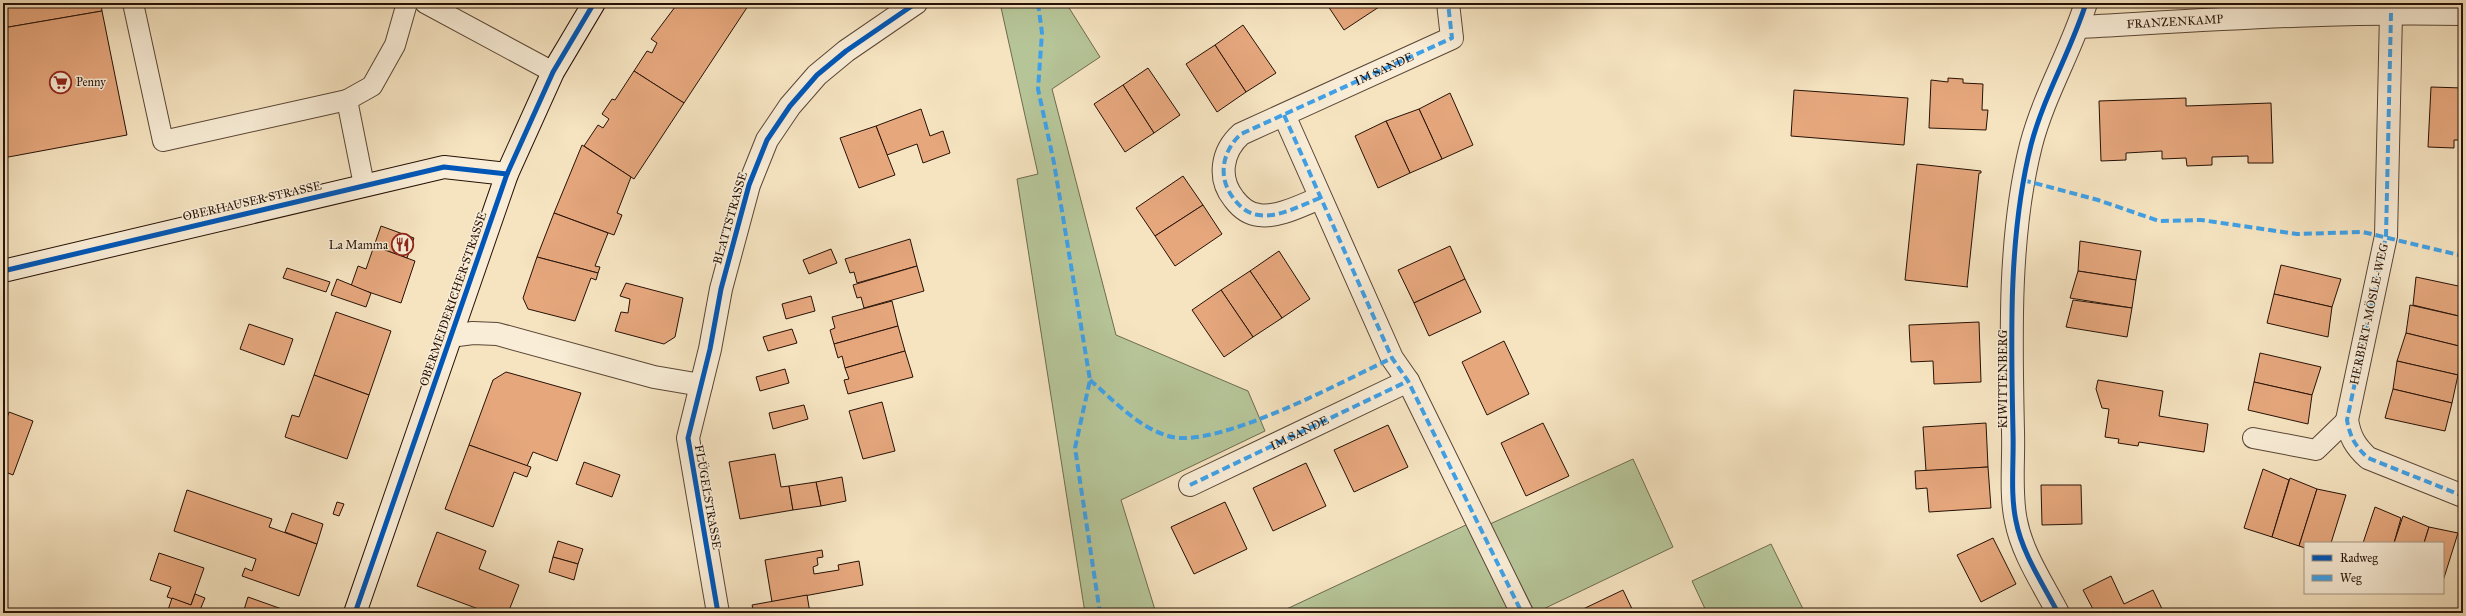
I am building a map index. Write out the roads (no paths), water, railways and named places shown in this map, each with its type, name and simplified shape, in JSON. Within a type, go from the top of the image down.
[{"type":"street","name":"OBERMEIDERICHER STRASSE","points":[[355,613],[507,174],[553,72],[594,3]]},
{"type":"street","name":"BLATTSTRASSE","points":[[701,386],[740,210],[767,140],[790,106],[817,75],[846,51],[916,3]]},
{"type":"street","name":"IM SANDE","points":[[1320,198],[1266,216],[1248,212],[1238,205],[1229,193],[1222,170],[1227,151],[1233,141],[1241,134],[1452,38],[1448,3]]},
{"type":"street","name":"KIWITTENBERG","points":[[2058,613],[2030,558],[2015,520],[2012,342],[2014,282],[2023,180],[2032,143],[2051,89],[2079,27],[2086,3]]},
{"type":"street","name":"FRANZENKAMP","points":[[2079,27],[2391,13],[2463,14]]},
{"type":"street","name":"HERBERT-MÖSLE-WEG","points":[[2391,13],[2386,236],[2347,420],[2350,437],[2357,449],[2368,458],[2463,496]]},
{"type":"street","points":[[1284,115],[1392,358],[1408,381],[1501,567],[1522,613]]},
{"type":"street","name":"OBERHAUSER STRASSE","points":[[3,271],[444,167],[507,174]]},
{"type":"street","points":[[450,336],[473,333],[497,334],[654,377],[701,386]]},
{"type":"street","name":"IM SANDE","points":[[1190,485],[1408,381]]},
{"type":"street","name":"FLÜGELSTRASSE","points":[[701,386],[688,438],[718,613]]},
{"type":"lane","points":[[133,3],[163,141],[347,100],[372,86],[395,45],[407,3]]},
{"type":"lane","points":[[425,3],[553,72]]},
{"type":"lane","points":[[347,100],[364,185]]},
{"type":"lane","points":[[2253,438],[2316,450],[2347,420]]},
{"type":"place","name":"Penny","points":[[60,82]]},
{"type":"place","name":"La Mamma","points":[[403,245]]}]
